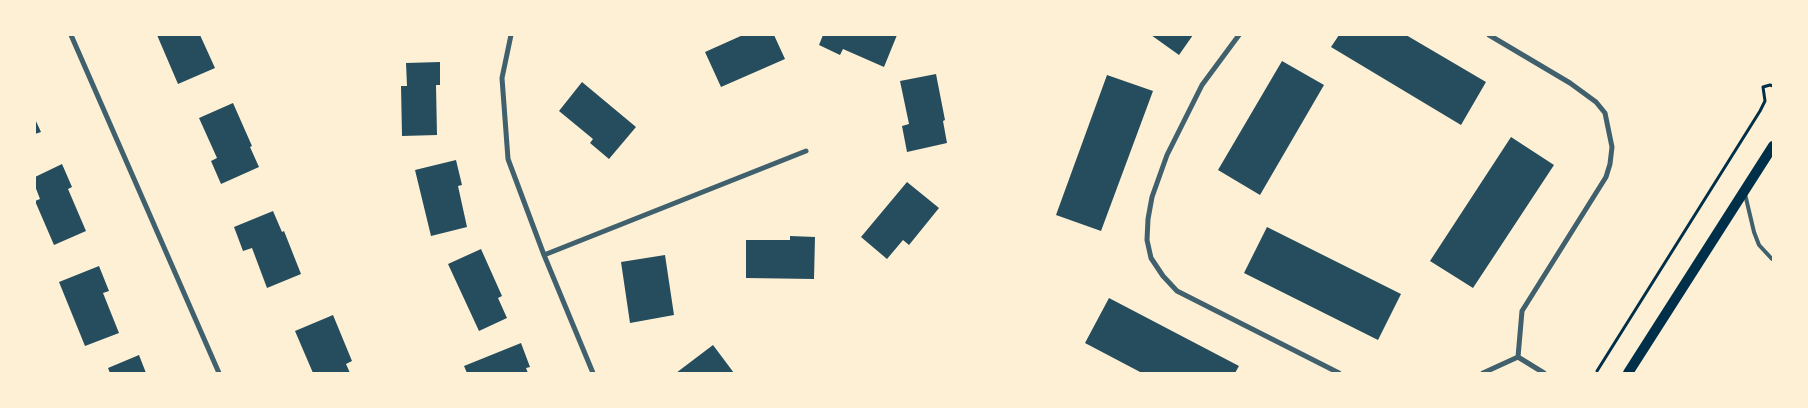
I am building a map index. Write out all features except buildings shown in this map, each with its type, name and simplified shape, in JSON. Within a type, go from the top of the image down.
[{"type":"main road","points":[[1628,373],[1773,146]]},
{"type":"street","points":[[71,35],[219,373]]},
{"type":"street","points":[[511,35],[502,78],[508,159],[544,255],[593,373]]},
{"type":"street","points":[[1239,35],[1202,86],[1167,155],[1152,197],[1148,219],[1147,240],[1151,258],[1162,276],[1177,292],[1339,373]]},
{"type":"street","points":[[1489,35],[1570,83],[1596,102],[1605,113],[1612,147],[1606,177],[1522,311],[1518,357]]},
{"type":"street","points":[[544,255],[806,151]]},
{"type":"street","points":[[1483,373],[1518,357]]},
{"type":"street","points":[[1518,357],[1544,373]]},
{"type":"lane","points":[[1744,191],[1756,239],[1772,260]]},
{"type":"path","points":[[1597,371],[1760,112],[1765,101],[1763,87],[1773,86]]}]
